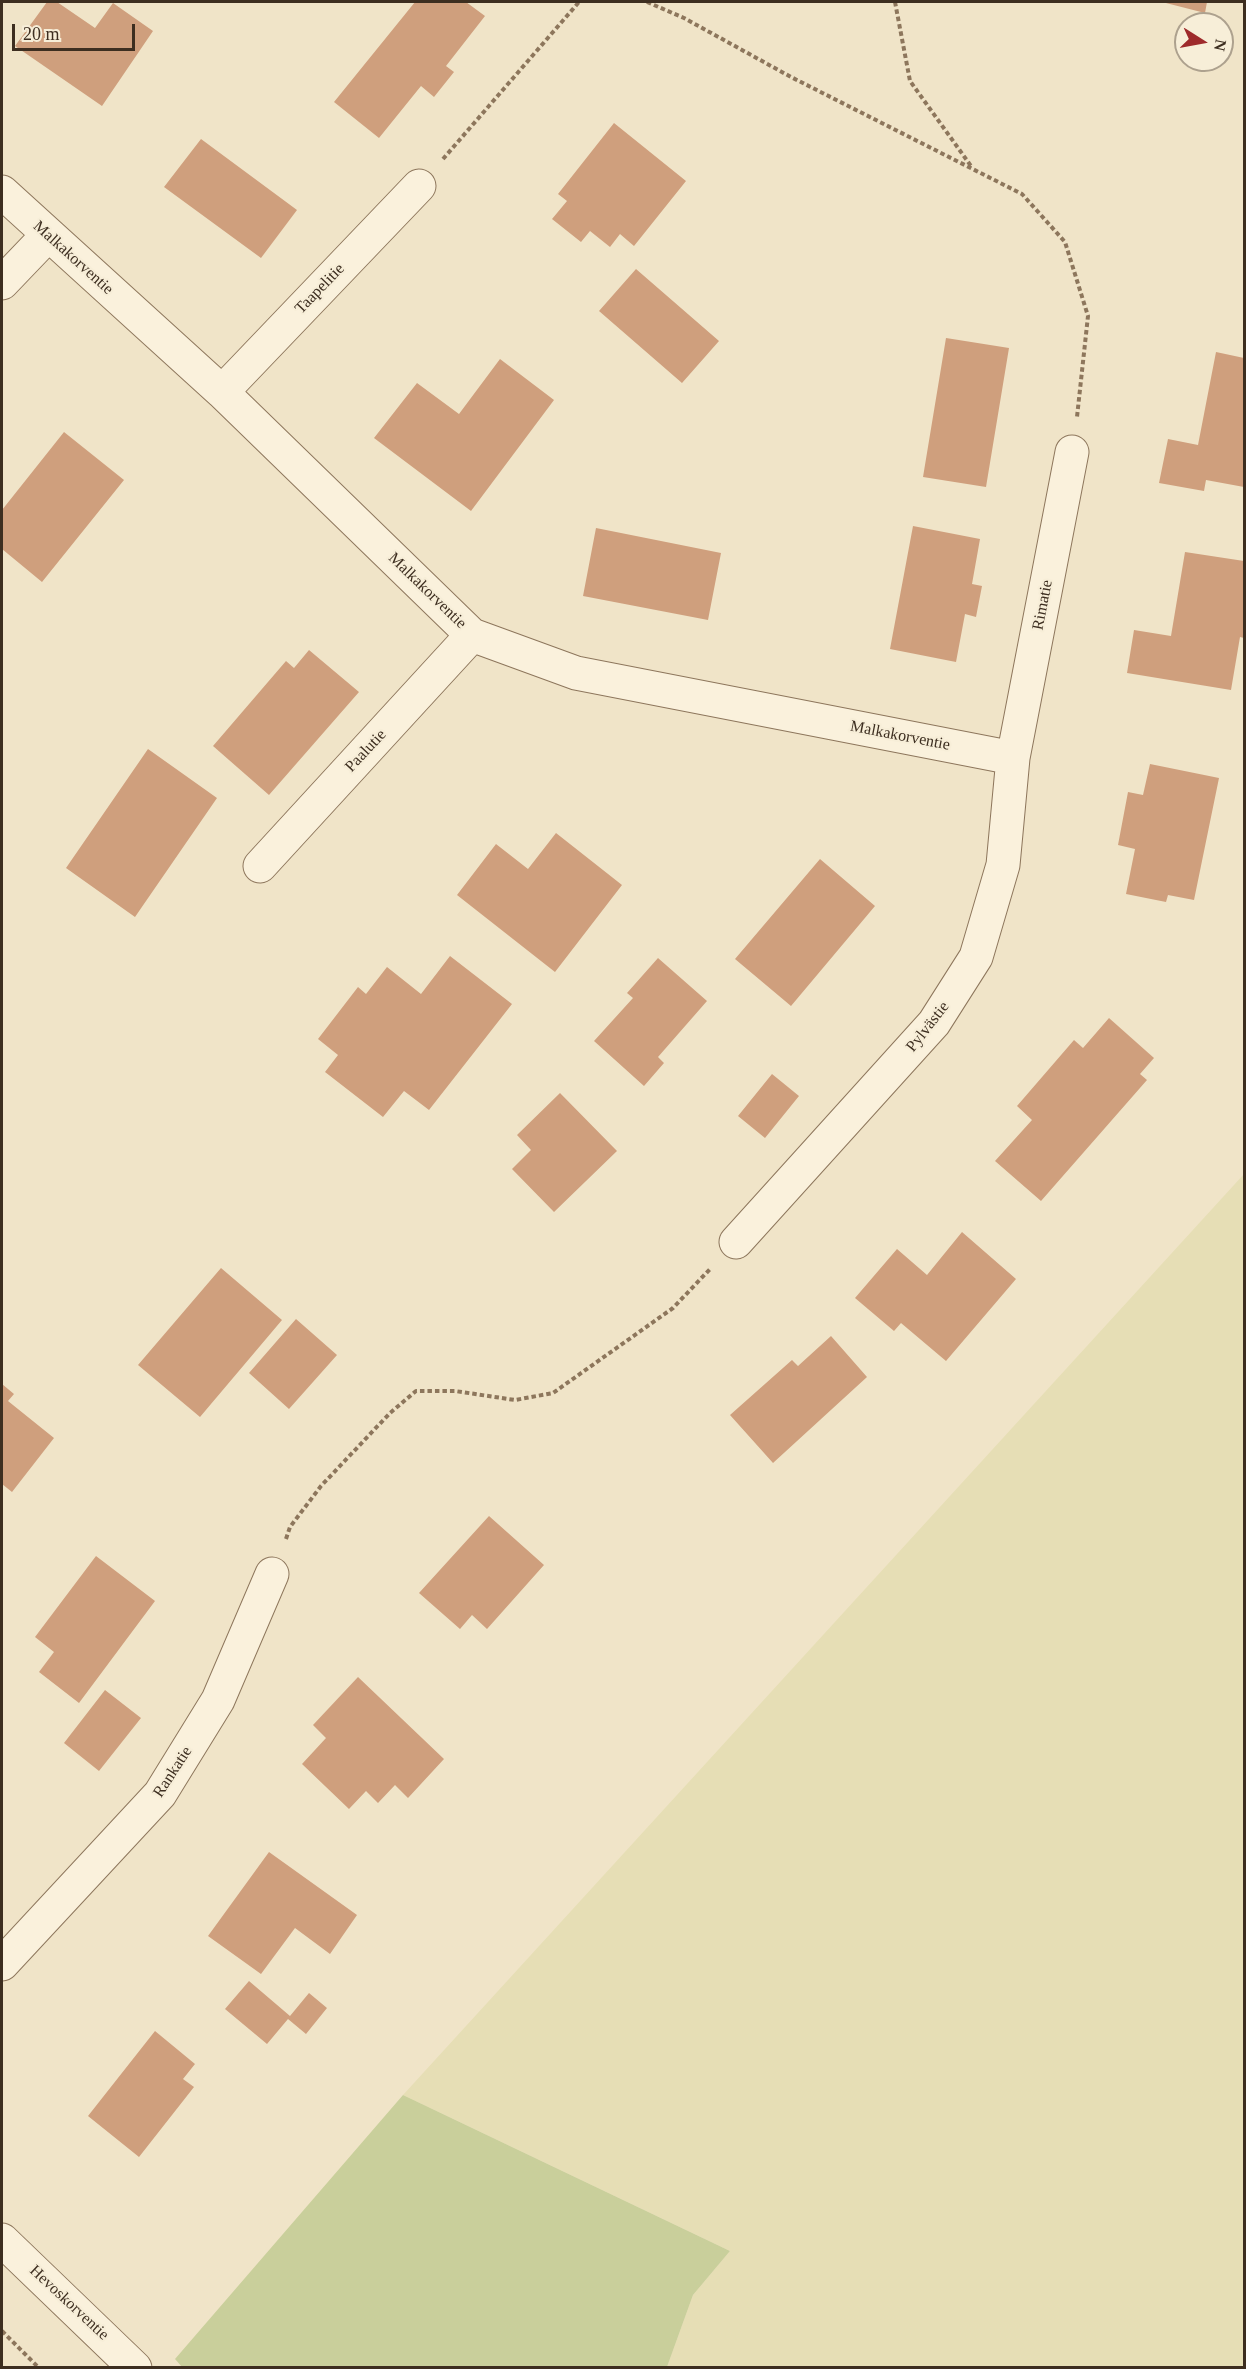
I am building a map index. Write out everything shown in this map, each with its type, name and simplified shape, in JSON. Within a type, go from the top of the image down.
[{"type":"street","name":"Taapelitie","points":[[222,392],[418,186]]},
{"type":"street","name":"Malkakorventie","points":[[2,192],[47,236],[222,392],[472,635],[576,673],[1013,758]]},
{"type":"street","points":[[2,283],[47,236]]},
{"type":"street","name":"Rimatie","points":[[1013,758],[1072,452]]},
{"type":"street","name":"Paalutie","points":[[260,866],[472,635]]},
{"type":"street","name":"Pylvästie","points":[[736,1242],[934,1023],[976,957],[1003,866],[1013,758]]},
{"type":"street","name":"Rankatie","points":[[2,1964],[160,1794],[218,1700],[272,1574]]},
{"type":"street","name":"Hevoskorventie","points":[[2,2240],[135,2367]]},
{"type":"path","points":[[418,186],[579,2]]},
{"type":"path","points":[[647,2],[684,18],[791,77],[1022,194],[1065,242],[1088,316],[1072,452]]},
{"type":"path","points":[[895,2],[910,81],[973,168]]},
{"type":"path","points":[[272,1574],[290,1527],[321,1486],[390,1413],[416,1391],[454,1391],[515,1400],[553,1393],[673,1308],[736,1242]]},
{"type":"path","points":[[2,2331],[39,2367]]},
{"type":"shaded area","points":[[1244,1174],[1244,2367],[667,2367],[693,2295],[730,2251],[403,2095]]},
{"type":"green space","points":[[403,2095],[730,2251],[693,2295],[667,2367],[182,2367],[175,2359]]},
{"type":"building","points":[[47,2],[57,2],[95,28],[113,3],[153,31],[102,106],[15,46]]},
{"type":"building","points":[[415,2],[466,2],[485,16],[446,66],[454,72],[434,97],[421,86],[379,138],[334,102]]},
{"type":"building","points":[[1162,2],[1207,2],[1205,12]]},
{"type":"building","points":[[614,123],[686,181],[634,246],[620,234],[610,247],[590,231],[581,242],[552,219],[567,201],[558,194]]},
{"type":"building","points":[[201,139],[297,210],[261,258],[164,187]]},
{"type":"building","points":[[636,269],[719,341],[682,383],[599,311]]},
{"type":"building","points":[[946,338],[1009,348],[986,487],[923,477]]},
{"type":"building","points":[[1216,352],[1244,358],[1244,487],[1206,480],[1204,491],[1159,483],[1168,439],[1198,445]]},
{"type":"building","points":[[500,359],[554,400],[471,511],[374,438],[417,383],[459,414]]},
{"type":"building","points":[[64,432],[124,480],[42,582],[2,549],[2,510]]},
{"type":"building","points":[[913,526],[980,539],[972,584],[982,586],[976,617],[965,614],[956,662],[890,649]]},
{"type":"building","points":[[596,528],[721,553],[708,620],[583,596]]},
{"type":"building","points":[[1185,552],[1244,561],[1244,638],[1240,637],[1231,690],[1127,673],[1134,630],[1171,636]]},
{"type":"building","points":[[309,650],[359,692],[269,795],[213,746],[286,661],[294,668]]},
{"type":"building","points":[[148,749],[217,798],[135,917],[66,868]]},
{"type":"building","points":[[1150,764],[1219,778],[1194,900],[1168,895],[1166,902],[1126,894],[1135,849],[1118,845],[1128,792],[1143,795]]},
{"type":"building","points":[[556,833],[622,885],[555,972],[457,895],[496,844],[528,869]]},
{"type":"building","points":[[820,859],[875,906],[791,1006],[735,959]]},
{"type":"building","points":[[450,956],[512,1004],[429,1110],[404,1091],[383,1117],[325,1072],[338,1055],[318,1039],[358,987],[366,994],[387,967],[421,994]]},
{"type":"building","points":[[658,958],[707,1001],[658,1057],[664,1063],[644,1086],[594,1041],[633,998],[627,993]]},
{"type":"building","points":[[1109,1018],[1154,1058],[1140,1074],[1147,1080],[1041,1201],[995,1161],[1032,1120],[1017,1106],[1074,1040],[1083,1048]]},
{"type":"building","points":[[772,1074],[799,1096],[765,1138],[738,1116]]},
{"type":"building","points":[[560,1093],[617,1151],[554,1212],[512,1169],[531,1150],[517,1135]]},
{"type":"building","points":[[962,1232],[1016,1279],[946,1361],[901,1323],[894,1331],[855,1298],[897,1249],[927,1275]]},
{"type":"building","points":[[221,1268],[282,1320],[200,1417],[138,1365]]},
{"type":"building","points":[[296,1319],[337,1355],[289,1409],[249,1373]]},
{"type":"building","points":[[831,1336],[867,1377],[773,1463],[730,1415],[792,1360],[798,1366]]},
{"type":"building","points":[[2,1384],[14,1394],[8,1401],[54,1438],[12,1492],[2,1484]]},
{"type":"building","points":[[489,1516],[544,1565],[487,1629],[472,1615],[460,1629],[419,1593]]},
{"type":"building","points":[[96,1556],[155,1601],[79,1703],[39,1672],[54,1652],[35,1637]]},
{"type":"building","points":[[358,1677],[444,1759],[408,1798],[395,1785],[378,1803],[366,1791],[349,1809],[302,1764],[326,1738],[313,1725]]},
{"type":"building","points":[[105,1690],[141,1718],[99,1771],[64,1743]]},
{"type":"building","points":[[269,1852],[357,1915],[330,1954],[295,1928],[261,1974],[208,1936]]},
{"type":"building","points":[[249,1981],[290,2016],[309,1993],[327,2008],[306,2034],[288,2019],[267,2044],[225,2009]]},
{"type":"building","points":[[155,2031],[195,2064],[183,2079],[194,2087],[139,2157],[88,2116]]}]
